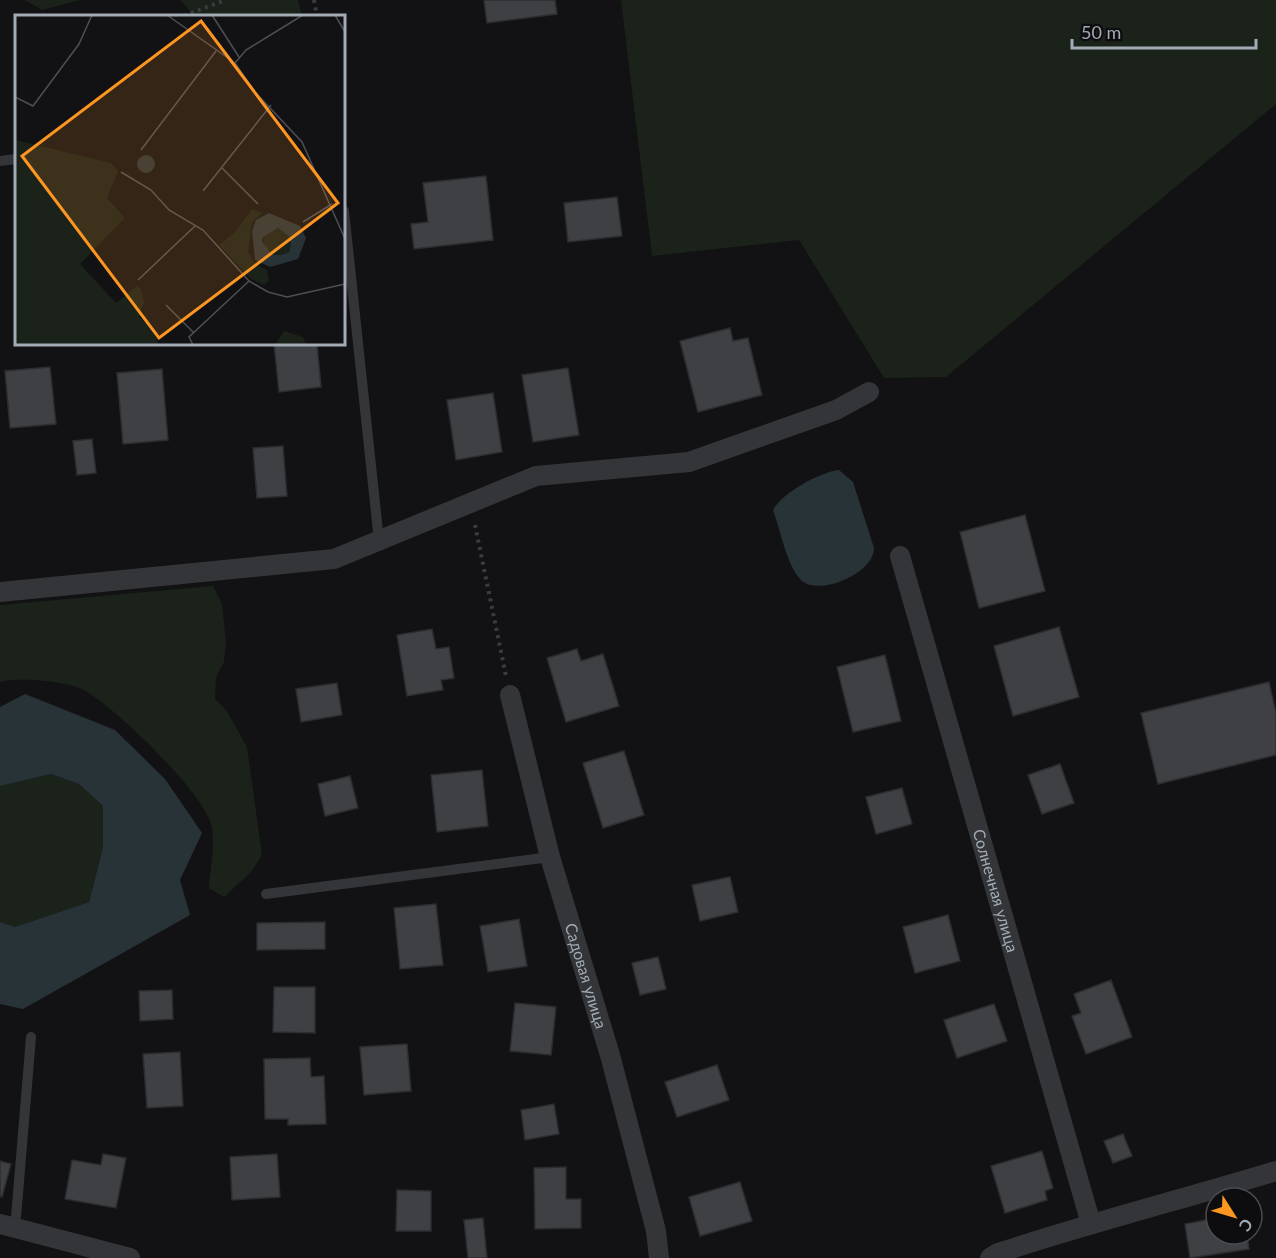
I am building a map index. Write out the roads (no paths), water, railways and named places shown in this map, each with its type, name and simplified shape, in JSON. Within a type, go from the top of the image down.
[{"type":"street","points":[[0,592],[334,559],[471,505],[536,476],[689,462],[836,410],[869,392]]},
{"type":"street","name":"Солнечная улица","points":[[900,556],[1091,1224]]},
{"type":"street","name":"Садовая улица","points":[[510,694],[550,857],[610,1055],[656,1231],[659,1258]]},
{"type":"street","points":[[990,1258],[998,1252],[1276,1171]]},
{"type":"street","points":[[8,1226],[130,1258]]},
{"type":"lane","points":[[0,161],[15,159]]},
{"type":"lane","points":[[345,220],[380,541]]},
{"type":"lane","points":[[266,894],[550,857]]},
{"type":"lane","points":[[8,1226],[31,1036]]}]
